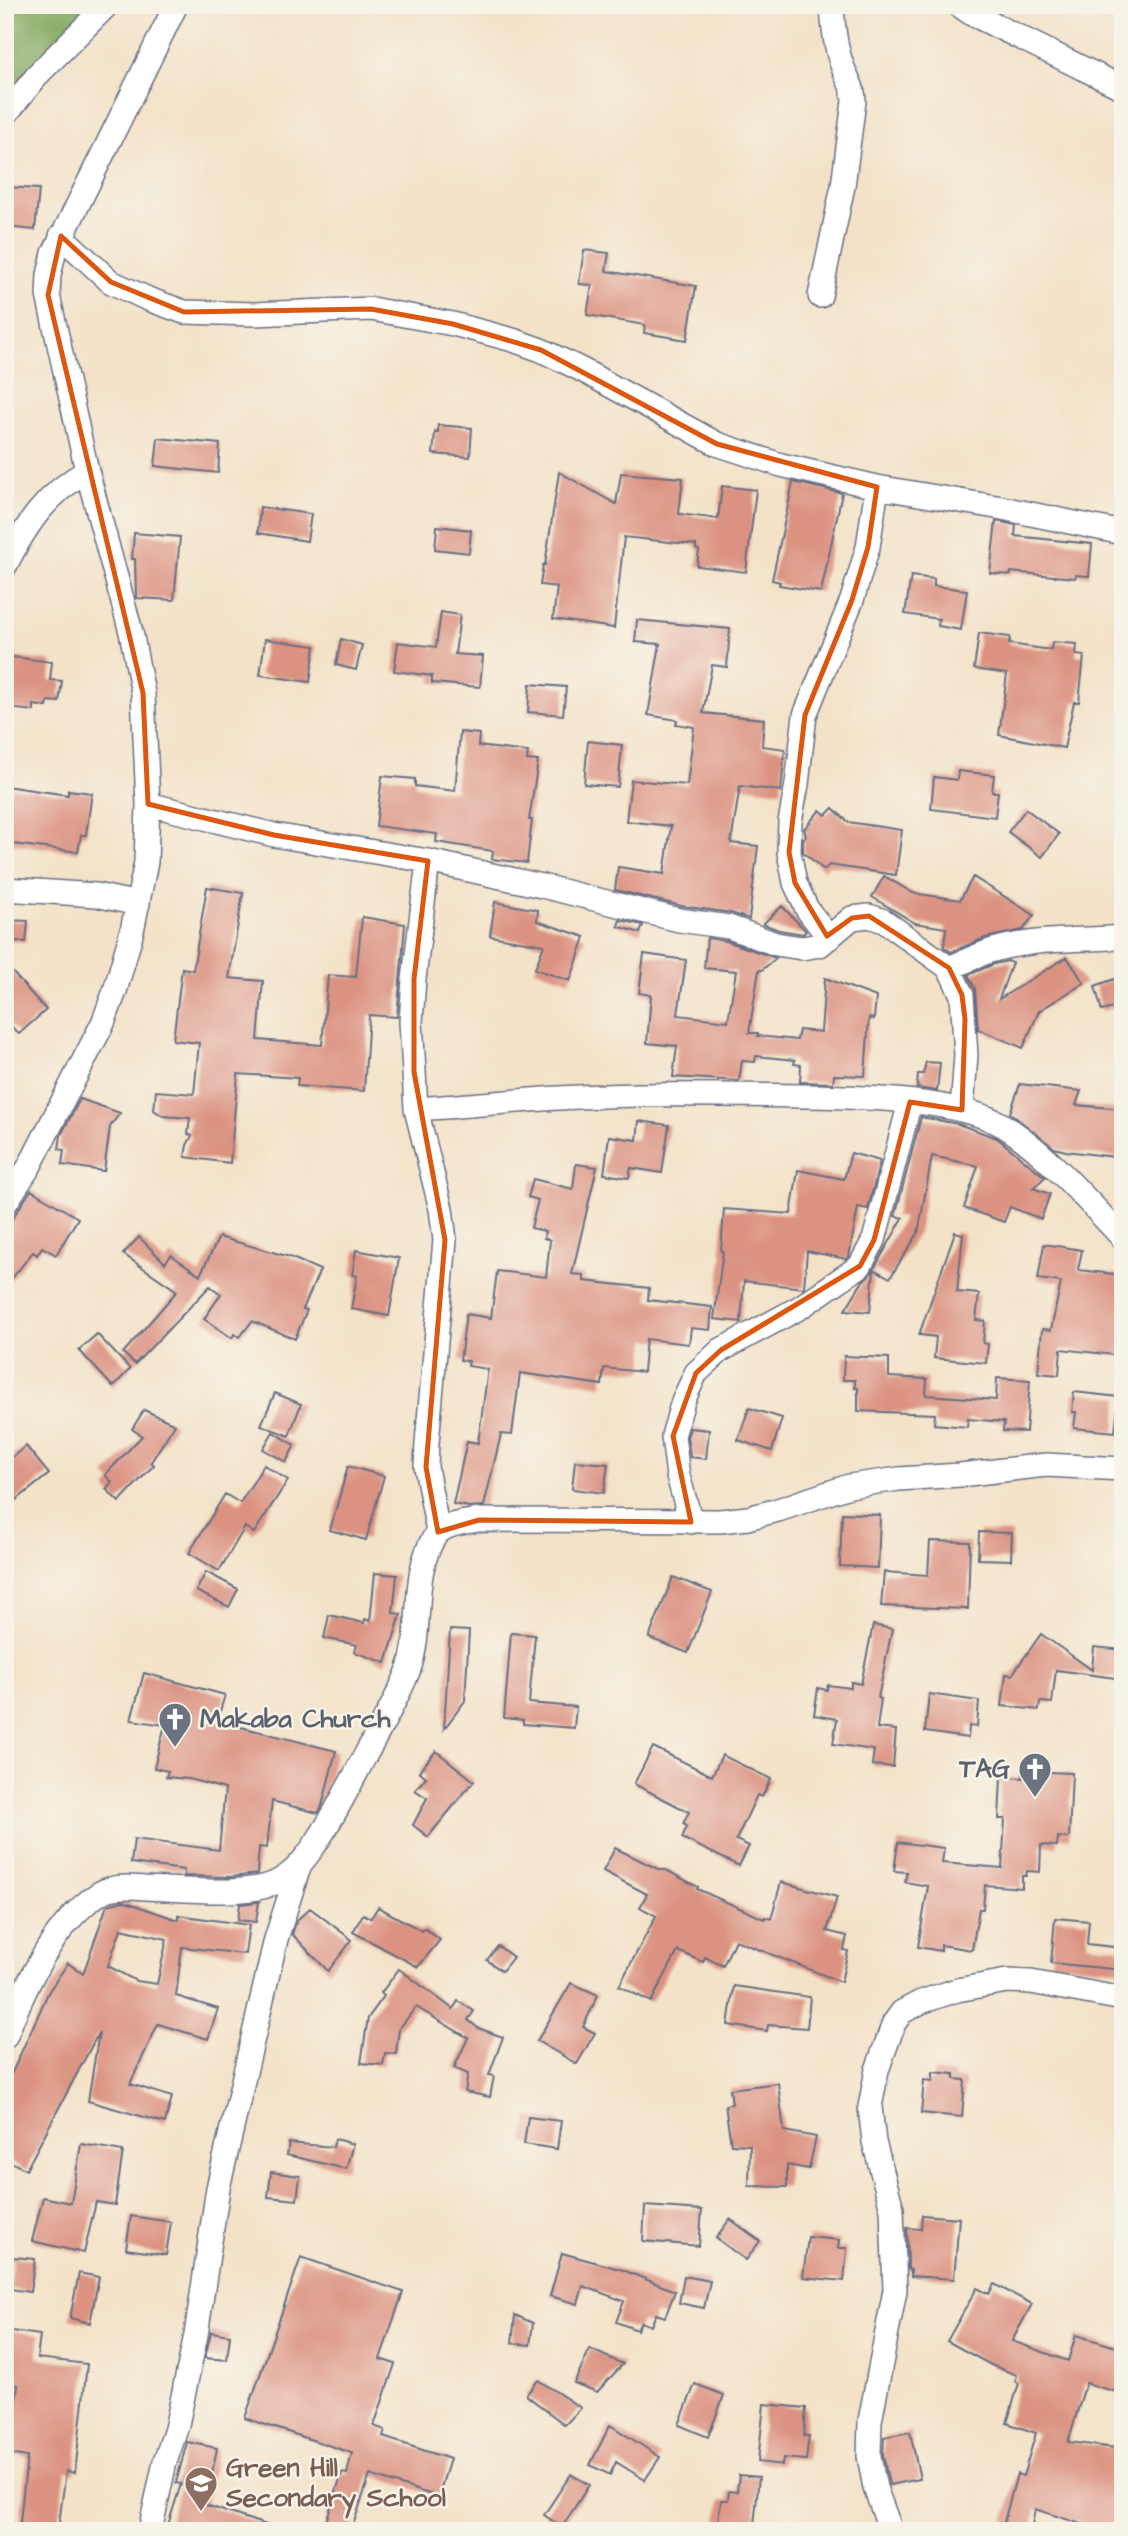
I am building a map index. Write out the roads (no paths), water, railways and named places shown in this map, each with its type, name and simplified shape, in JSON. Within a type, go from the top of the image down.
[{"type":"street","points":[[5,115],[41,71],[107,5]]},
{"type":"street","points":[[5,1204],[29,1167],[103,1023],[121,972],[146,862],[148,804],[144,693],[131,632],[87,471],[48,295],[48,275],[61,236],[176,5]]},
{"type":"street","points":[[820,296],[843,186],[854,102],[854,88],[843,68],[837,47],[832,5]]},
{"type":"street","points":[[959,5],[972,14],[1123,88]]},
{"type":"street","points":[[61,236],[111,282],[184,312],[254,314],[371,309],[453,324],[541,350],[717,443],[781,465],[1123,533]]},
{"type":"street","points":[[5,566],[32,521],[51,496],[87,471]]},
{"type":"street","points":[[829,938],[807,909],[795,883],[789,852],[790,822],[804,715],[852,600],[868,547],[877,486]]},
{"type":"street","points":[[148,804],[274,835],[428,862],[554,889],[667,918],[729,927],[776,944],[810,948],[829,938],[852,918],[869,916],[884,921],[949,968],[962,995],[966,1055],[962,1110]]},
{"type":"street","points":[[428,862],[417,939],[411,1022],[416,1109],[441,1209],[445,1240],[426,1466],[438,1532]]},
{"type":"street","points":[[5,889],[96,895],[138,904]]},
{"type":"street","points":[[949,968],[988,952],[1038,942],[1123,937]]},
{"type":"street","points":[[416,1109],[560,1098],[682,1095],[844,1097],[910,1102],[962,1110],[1002,1125],[1031,1145],[1123,1238]]},
{"type":"street","points":[[691,1522],[678,1476],[674,1436],[683,1401],[696,1373],[721,1350],[799,1308],[860,1266],[874,1240],[910,1102]]},
{"type":"street","points":[[150,2531],[196,2335],[218,2188],[276,1939],[299,1867],[341,1801],[409,1669],[416,1640],[424,1555],[438,1532],[458,1523],[479,1520],[691,1522],[748,1518],[849,1486],[899,1479],[1046,1465],[1123,1469]]},
{"type":"street","points":[[5,2037],[53,1939],[102,1892],[120,1887],[259,1889],[278,1882],[299,1867]]},
{"type":"street","points":[[891,2531],[875,2488],[869,2456],[870,2421],[895,2290],[892,2209],[874,2142],[870,2108],[881,2057],[894,2023],[902,2012],[921,2002],[957,1990],[1007,1981],[1031,1982],[1123,1999]]},
{"type":"place","name":"Makaba Church","points":[[175,1749]]},
{"type":"place","name":"TAG","points":[[1035,1799]]},
{"type":"place","name":"Green Hill Secondary School","points":[[201,2513]]}]
